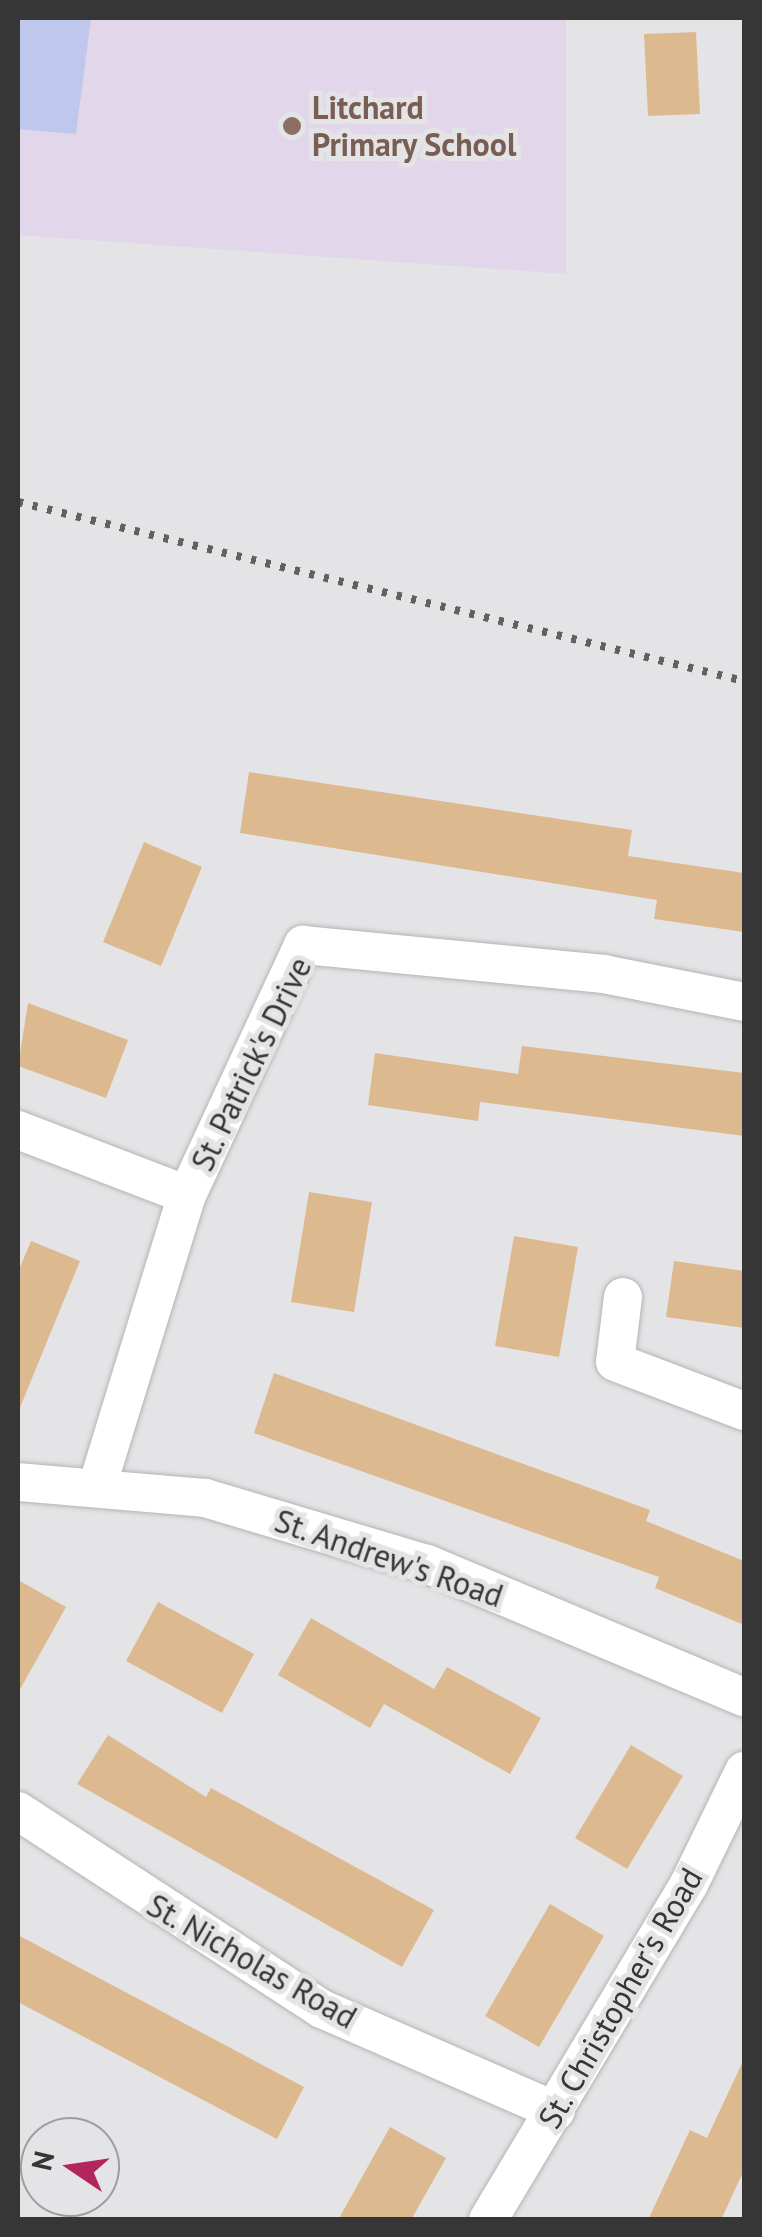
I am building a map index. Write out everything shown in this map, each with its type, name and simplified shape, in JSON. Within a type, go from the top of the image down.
[{"type":"street","name":"St. Patrick's Drive","points":[[97,1487],[187,1195],[303,945],[604,974],[744,1002]]},
{"type":"street","points":[[18,1130],[187,1195]]},
{"type":"street","points":[[623,1297],[615,1362],[744,1410]]},
{"type":"street","name":"St. Andrew's Road","points":[[18,1482],[205,1498],[426,1564],[744,1698]]},
{"type":"street","name":"St. Christopher's Road","points":[[488,2220],[556,2111],[744,1771]]},
{"type":"street","name":"St. Nicholas Road","points":[[18,1811],[322,2009],[556,2111]]},
{"type":"shaded area","name":"Litchard Primary School","points":[[18,18],[566,18],[566,274],[18,235]]},
{"type":"shaded area","points":[[18,18],[91,18],[76,134],[18,129]]},
{"type":"building","points":[[696,32],[700,114],[648,116],[644,34]]},
{"type":"building","points":[[249,772],[632,830],[628,856],[744,873],[744,932],[654,919],[657,900],[240,833]]},
{"type":"building","points":[[144,842],[202,867],[161,966],[103,942]]},
{"type":"building","points":[[28,1003],[128,1040],[106,1098],[18,1066]]},
{"type":"building","points":[[522,1046],[744,1073],[744,1136],[480,1102],[478,1121],[368,1105],[375,1053],[518,1074]]},
{"type":"building","points":[[309,1192],[372,1202],[354,1312],[291,1302]]},
{"type":"building","points":[[514,1236],[578,1247],[559,1357],[495,1346]]},
{"type":"building","points":[[31,1241],[80,1261],[19,1410],[18,1272]]},
{"type":"building","points":[[674,1261],[744,1271],[744,1328],[666,1317]]},
{"type":"building","points":[[274,1373],[650,1510],[646,1521],[744,1561],[744,1625],[655,1588],[659,1577],[254,1433]]},
{"type":"building","points":[[18,1580],[66,1607],[18,1693]]},
{"type":"building","points":[[158,1602],[254,1654],[222,1713],[126,1661]]},
{"type":"building","points":[[311,1618],[434,1689],[447,1667],[541,1718],[510,1774],[384,1704],[370,1728],[278,1675]]},
{"type":"building","points":[[108,1735],[206,1797],[211,1788],[434,1910],[402,1967],[77,1784]]},
{"type":"building","points":[[631,1745],[683,1776],[627,1869],[575,1838]]},
{"type":"building","points":[[550,1904],[604,1936],[539,2047],[485,2016]]},
{"type":"building","points":[[18,1935],[304,2087],[277,2139],[18,2002]]},
{"type":"building","points":[[744,2059],[744,2170],[721,2220],[648,2220],[690,2130],[707,2138]]},
{"type":"building","points":[[390,2127],[446,2158],[411,2220],[338,2220]]},
{"type":"railway","points":[[18,502],[744,681]]},
{"type":"place","name":"Litchard Primary School","points":[[292,126]]}]
